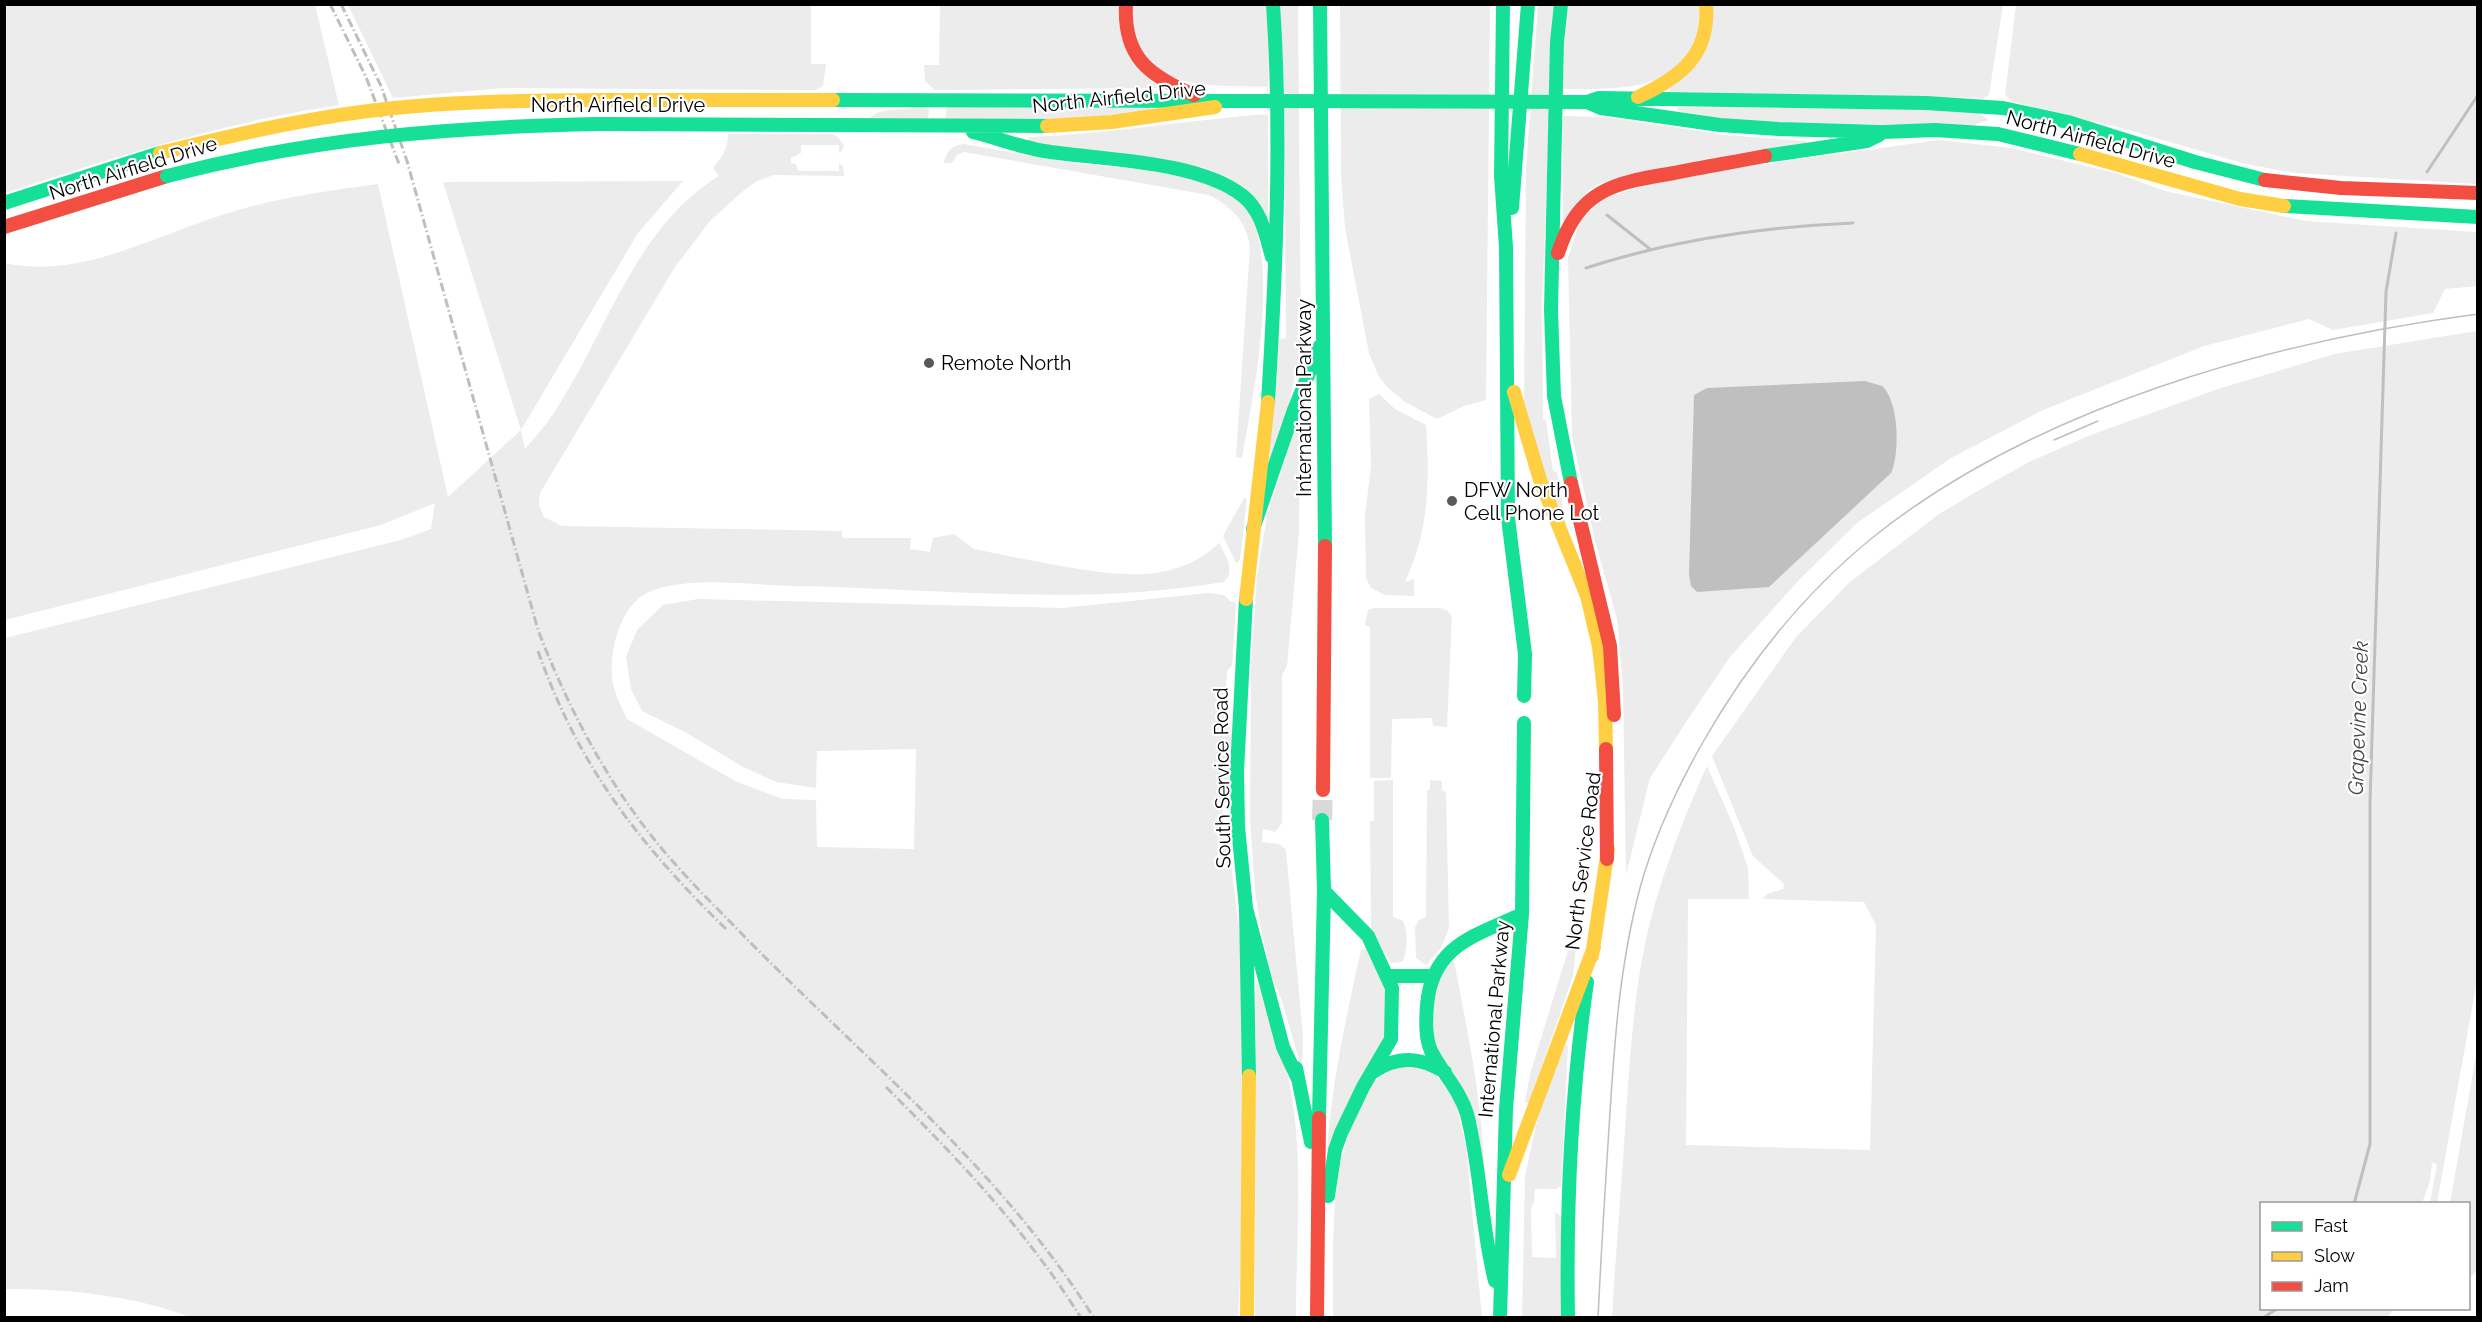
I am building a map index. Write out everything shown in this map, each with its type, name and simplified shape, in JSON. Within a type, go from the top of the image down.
[{"type":"main road","points":[[1126,4],[1127,38],[1137,59],[1167,84],[1205,99]]},
{"type":"main road","name":"South Service Road","points":[[1247,1317],[1250,1007],[1246,908],[1240,858],[1238,760],[1240,680],[1253,529],[1267,411],[1276,276],[1277,64],[1273,4]]},
{"type":"main road","points":[[1503,4],[1501,177],[1506,247],[1508,518],[1525,654],[1524,696]]},
{"type":"main road","points":[[1506,247],[1516,178],[1528,4]]},
{"type":"main road","name":"North Service Road","points":[[1561,4],[1557,42],[1552,270],[1554,396],[1561,441],[1605,619],[1613,670],[1614,786],[1607,859],[1574,1074],[1568,1317]]},
{"type":"main road","points":[[1632,99],[1664,86],[1681,73],[1695,57],[1707,30],[1706,4]]},
{"type":"main road","name":"International Parkway","points":[[1320,9],[1324,338],[1323,790]]},
{"type":"main road","name":"North Airfield Drive","points":[[4,203],[160,153],[278,125],[388,109],[499,102],[595,100],[1205,99],[1587,102],[1599,98],[1939,103],[2001,107],[2052,116],[2197,164],[2262,179],[2328,187],[2478,194]]},
{"type":"main road","name":"North Airfield Drive","points":[[4,227],[167,176],[264,151],[352,137],[470,127],[598,124],[1053,126],[1112,122],[1242,101]]},
{"type":"main road","name":"North Airfield Drive","points":[[1587,102],[1601,108],[1720,126],[1883,132],[1935,130],[1998,134],[2049,145],[2240,199],[2298,209],[2478,217]]},
{"type":"main road","points":[[1998,134],[2001,107]]},
{"type":"main road","points":[[956,127],[1041,151],[1168,170],[1224,183],[1245,198],[1256,212],[1276,276]]},
{"type":"main road","points":[[1552,270],[1572,219],[1589,200],[1604,189],[1623,183],[1735,161],[1867,141],[1883,132]]},
{"type":"main road","points":[[1253,529],[1294,411],[1324,338]]},
{"type":"main road","points":[[1506,360],[1540,480],[1587,596],[1599,647],[1598,758],[1606,791],[1607,859]]},
{"type":"main road","name":"International Parkway","points":[[1500,1317],[1502,1194],[1510,1041],[1522,914],[1524,723]]},
{"type":"main road","points":[[1317,1317],[1324,891],[1322,820]]},
{"type":"main road","points":[[1318,1239],[1326,1210],[1335,1150],[1351,1111],[1391,1039],[1392,988],[1368,936],[1324,891]]},
{"type":"main road","points":[[1246,908],[1274,1007],[1275,1021],[1283,1047],[1298,1080],[1305,1122],[1318,1166]]},
{"type":"main road","points":[[1500,1298],[1486,1252],[1469,1126],[1460,1096],[1428,1040],[1427,988],[1449,950],[1522,914]]},
{"type":"main road","points":[[1502,1194],[1594,947]]},
{"type":"main road","points":[[1388,976],[1432,976]]},
{"type":"main road","points":[[1373,1072],[1386,1063],[1407,1058],[1430,1063],[1447,1073]]},
{"type":"shaded area","points":[[1130,4],[1266,5],[1268,10],[1268,114],[1267,87],[1195,83],[1174,78],[1157,68],[1143,54],[1134,33]]},
{"type":"shaded area","points":[[4,5],[315,5],[339,105],[254,121],[170,142],[5,193]]},
{"type":"shaded area","points":[[348,5],[811,5],[811,64],[826,64],[823,86],[815,90],[503,88],[393,98]]},
{"type":"shaded area","points":[[940,5],[1119,5],[1120,29],[1129,51],[1142,70],[1159,88],[935,90],[925,81],[924,65],[939,65]]},
{"type":"shaded area","points":[[1277,5],[1298,5],[1301,348],[1286,417],[1265,477],[1276,394],[1279,339],[1286,338],[1284,67]]},
{"type":"shaded area","points":[[1340,5],[1490,5],[1486,400],[1464,406],[1437,419],[1405,402],[1387,387],[1378,375],[1369,353],[1345,228],[1341,175]]},
{"type":"shaded area","points":[[1538,5],[1554,5],[1542,302],[1543,419],[1546,420],[1553,471],[1557,472],[1567,530],[1540,462],[1524,401],[1526,169]]},
{"type":"shaded area","points":[[1566,5],[1699,5],[1697,34],[1688,55],[1674,70],[1657,80],[1612,88],[1563,89]]},
{"type":"shaded area","points":[[1710,5],[2003,5],[1989,95],[1983,98],[1670,92],[1669,86],[1686,75]]},
{"type":"shaded area","points":[[2016,5],[2477,5],[2477,184],[2295,173],[2246,164],[2114,126],[2013,102],[2005,95]]},
{"type":"shaded area","points":[[919,105],[929,109],[928,120],[869,119],[887,110],[913,108]]},
{"type":"shaded area","points":[[947,105],[1150,105],[1150,110],[1099,117],[1022,120],[945,119]]},
{"type":"shaded area","points":[[1678,107],[1974,110],[1989,120],[1971,126],[1746,122],[1677,111]]},
{"type":"shaded area","points":[[1268,114],[1268,220],[1244,187],[1207,168],[1028,142],[1029,137]]},
{"type":"shaded area","points":[[1563,116],[1605,117],[1725,135],[1806,141],[1807,145],[1604,182],[1590,189],[1563,221]]},
{"type":"shaded area","points":[[728,134],[832,134],[838,137],[844,146],[841,152],[839,153],[839,145],[801,145],[801,153],[791,158],[791,163],[796,164],[798,171],[839,171],[839,163],[843,166],[844,176],[774,175],[757,181],[710,221],[675,267],[540,493],[539,505],[544,517],[562,526],[842,531],[842,538],[911,538],[910,549],[930,552],[933,538],[954,534],[974,549],[1061,566],[1123,574],[1164,572],[1183,566],[1202,557],[1219,543],[1229,569],[1229,574],[1223,582],[1170,589],[1062,595],[718,582],[663,587],[638,599],[624,618],[615,642],[612,677],[627,719],[735,781],[783,799],[816,800],[817,847],[914,849],[916,749],[817,751],[816,788],[776,782],[743,767],[685,732],[642,711],[631,689],[626,657],[637,630],[663,605],[698,599],[1063,608],[1208,593],[1224,595],[1236,603],[1232,666],[1227,671],[1225,704],[1226,723],[1231,731],[1233,745],[1232,761],[1222,826],[1224,841],[1230,854],[1243,965],[1244,1194],[1238,1317],[193,1318],[147,1304],[100,1295],[53,1290],[5,1289],[5,638],[401,540],[431,529],[435,503],[381,525],[5,620],[5,263],[33,267],[89,261],[244,208],[339,189],[378,184],[448,497],[521,430],[525,449],[548,421],[570,386],[642,255],[664,225],[689,198],[719,176],[713,168],[724,152]]},
{"type":"shaded area","points":[[1939,140],[2011,148],[2119,174],[2165,191],[2306,221],[2477,232],[2478,286],[2445,289],[2433,313],[2333,330],[2309,319],[2204,346],[2043,410],[1951,458],[1857,523],[1799,580],[1730,657],[1650,778],[1626,875],[1623,687],[1617,619],[1595,541],[1572,436],[1568,258],[1580,221],[1603,199],[1644,185],[1730,169]]},
{"type":"shaded area","points":[[964,144],[1067,162],[1199,180],[1233,194],[1250,214],[1259,244],[1263,279],[1258,359],[1242,458],[1236,457],[1250,247],[1242,222],[1237,216],[1224,204],[1209,195],[964,152],[957,155],[952,163],[944,163],[950,150]]},
{"type":"shaded area","points":[[683,181],[638,233],[521,430],[443,182]]},
{"type":"shaded area","points":[[2477,331],[2477,980],[2437,1202],[2430,1202],[2437,1164],[2432,1163],[2430,1181],[2422,1202],[2260,1202],[2260,1310],[2393,1310],[2388,1317],[1612,1317],[1630,1062],[1642,958],[1665,871],[1707,766],[1734,827],[1748,868],[1749,899],[1688,899],[1686,1145],[1870,1150],[1876,925],[1864,902],[1763,899],[1767,894],[1783,889],[1784,884],[1753,856],[1712,756],[1796,637],[1850,582],[1939,514],[2029,462],[2088,436],[2218,389],[2334,354]]},
{"type":"shaded area","points":[[1865,381],[1882,386],[1892,403],[1897,441],[1891,473],[1769,587],[1697,592],[1691,586],[1689,575],[1694,395],[1707,388]]},
{"type":"shaded area","points":[[1379,394],[1395,409],[1426,425],[1428,466],[1426,505],[1419,544],[1405,582],[1414,579],[1414,596],[1385,595],[1371,588],[1366,578],[1365,516],[1371,466],[1369,399]]},
{"type":"shaded area","points":[[1295,428],[1300,428],[1299,532],[1287,666],[1282,675],[1282,823],[1275,832],[1263,829],[1262,842],[1279,844],[1286,850],[1303,1036],[1302,1070],[1281,998],[1272,978],[1260,925],[1250,821],[1251,665],[1257,576],[1267,516]]},
{"type":"shaded area","points":[[1244,498],[1247,499],[1240,560],[1236,563],[1223,536]]},
{"type":"shaded area","points":[[1374,608],[1440,608],[1448,611],[1452,617],[1447,727],[1433,726],[1432,718],[1392,719],[1391,778],[1370,778],[1370,627],[1365,625],[1368,610]]},
{"type":"shaded area","points":[[1393,780],[1393,917],[1403,921],[1407,942],[1402,962],[1391,963],[1371,928],[1370,821],[1374,821],[1374,781]]},
{"type":"shaded area","points":[[1430,780],[1442,781],[1442,790],[1446,792],[1449,928],[1441,948],[1426,965],[1416,958],[1415,927],[1419,920],[1426,917],[1427,790],[1430,790]]},
{"type":"shaded area","points":[[1570,944],[1576,946],[1573,976],[1529,1103],[1525,1102],[1530,1074]]},
{"type":"shaded area","points":[[1369,949],[1386,980],[1386,1043],[1327,1151],[1336,1075],[1350,1000],[1361,950]]},
{"type":"shaded area","points":[[1453,956],[1479,1106],[1485,1198],[1476,1148],[1434,1044],[1434,981]]},
{"type":"shaded area","points":[[1256,980],[1283,1059],[1294,1113],[1298,1171],[1296,1317],[1255,1318]]},
{"type":"shaded area","points":[[1565,1045],[1568,1046],[1561,1186],[1556,1189],[1535,1189],[1531,1209],[1532,1257],[1556,1258],[1555,1212],[1562,1217],[1561,1317],[1522,1318],[1525,1176],[1541,1103]]},
{"type":"shaded area","points":[[2477,1050],[2478,1270],[2470,1277],[2470,1202],[2450,1202]]},
{"type":"shaded area","points":[[1396,1066],[1434,1072],[1455,1101],[1466,1147],[1482,1317],[1333,1318],[1336,1196],[1347,1137],[1358,1109],[1376,1080]]},
{"type":"waterway","name":"Grapevine Creek","points":[[2427,172],[2478,95]]},
{"type":"waterway","points":[[1607,215],[1650,249]]},
{"type":"waterway","points":[[1586,268],[1618,258],[1718,236],[1853,223]]},
{"type":"waterway","name":"Grapevine Creek","points":[[2355,1202],[2370,1144],[2370,802],[2386,292],[2396,233]]},
{"type":"waterway","name":"Grapevine Creek","points":[[2263,1318],[2275,1310]]},
{"type":"tunnel","points":[[1322,820],[1323,790]]},
{"type":"tram line","points":[[1598,1318],[1615,1037],[1627,947],[1640,888],[1652,850],[1684,777],[1720,713],[1778,632],[1847,560],[1872,538],[1936,492],[2007,452],[2081,417],[2159,387],[2239,362],[2320,342],[2478,314]]},
{"type":"tram line","points":[[2054,440],[2098,421]]},
{"type":"railway","points":[[330,4],[366,77],[399,164]]},
{"type":"railway","points":[[341,4],[381,86],[407,161],[538,630],[561,686],[588,739],[619,791],[664,851],[740,932],[973,1163],[1057,1263],[1094,1318]]},
{"type":"railway","points":[[538,651],[554,693],[573,732],[593,769],[616,803],[667,868],[728,931]]},
{"type":"railway","points":[[886,1087],[965,1169],[1015,1226],[1081,1318]]},
{"type":"traffic: fast","points":[[1268,402],[1277,203],[1277,103],[1273,4]]},
{"type":"traffic: fast","points":[[1320,4],[1325,546]]},
{"type":"traffic: fast","points":[[1503,4],[1501,176],[1506,247],[1508,518],[1525,654],[1524,696]]},
{"type":"traffic: fast","points":[[1512,208],[1528,4]]},
{"type":"traffic: fast","points":[[1561,4],[1557,42],[1551,310],[1554,396],[1571,483]]},
{"type":"traffic: fast","points":[[1590,101],[1599,98],[1926,103],[2003,108],[2068,122],[2195,162],[2265,180]]},
{"type":"traffic: fast","points":[[833,100],[1242,101]]},
{"type":"traffic: fast","points":[[1242,101],[1587,102]]},
{"type":"traffic: fast","points":[[1587,102],[1601,108],[1720,125],[1779,129],[1883,132],[1935,130],[1998,134],[2080,154]]},
{"type":"traffic: fast","points":[[598,124],[1047,126]]},
{"type":"traffic: fast","points":[[167,176],[275,152],[381,137],[488,128],[598,124]]},
{"type":"traffic: fast","points":[[973,132],[1044,151],[1175,168],[1224,184],[1243,196],[1254,208],[1262,224],[1272,257]]},
{"type":"traffic: fast","points":[[1765,156],[1867,141],[1879,135]]},
{"type":"traffic: fast","points":[[4,203],[160,153]]},
{"type":"traffic: fast","points":[[2284,206],[2478,217]]},
{"type":"traffic: fast","points":[[1253,529],[1294,410],[1320,346]]},
{"type":"traffic: fast","points":[[1246,599],[1237,771],[1238,827],[1246,908],[1249,1076]]},
{"type":"traffic: fast","points":[[1500,1318],[1506,1109],[1522,914],[1524,723]]},
{"type":"traffic: fast","points":[[1319,1118],[1324,891],[1322,820]]},
{"type":"traffic: fast","points":[[1324,891],[1368,936],[1392,988],[1391,1039],[1363,1087],[1341,1133],[1335,1150],[1328,1196]]},
{"type":"traffic: fast","points":[[1246,908],[1283,1047],[1298,1079]]},
{"type":"traffic: fast","points":[[1495,1281],[1467,1114],[1460,1097],[1429,1046],[1426,1022],[1427,1005],[1437,969],[1447,956],[1459,945],[1473,937],[1522,914]]},
{"type":"traffic: fast","points":[[1388,976],[1432,976]]},
{"type":"traffic: fast","points":[[1568,1318],[1571,1150],[1577,1066],[1587,982]]},
{"type":"traffic: fast","points":[[1373,1072],[1391,1063],[1409,1060],[1427,1063],[1445,1072]]},
{"type":"traffic: fast","points":[[1296,1068],[1311,1142]]},
{"type":"traffic: slow","points":[[1638,97],[1667,81],[1690,62],[1698,51],[1703,37],[1706,4]]},
{"type":"traffic: slow","points":[[595,100],[833,100]]},
{"type":"traffic: slow","points":[[160,153],[276,126],[364,111],[469,103],[595,100]]},
{"type":"traffic: slow","points":[[1047,126],[1112,122],[1215,107]]},
{"type":"traffic: slow","points":[[2080,154],[2240,199],[2284,206]]},
{"type":"traffic: slow","points":[[1514,392],[1540,480],[1587,596],[1599,647],[1605,701],[1606,749]]},
{"type":"traffic: slow","points":[[1246,599],[1268,402]]},
{"type":"traffic: slow","points":[[1592,956],[1608,849]]},
{"type":"traffic: slow","points":[[1509,1175],[1594,947]]},
{"type":"traffic: slow","points":[[1247,1318],[1249,1076]]},
{"type":"traffic: jam","points":[[1126,4],[1129,38],[1142,62],[1164,80],[1194,95]]},
{"type":"traffic: jam","points":[[1558,253],[1576,215],[1588,202],[1601,193],[1633,181],[1765,156]]},
{"type":"traffic: jam","points":[[4,227],[167,176]]},
{"type":"traffic: jam","points":[[2265,180],[2341,188],[2478,193]]},
{"type":"traffic: jam","points":[[1571,483],[1610,646],[1614,715]]},
{"type":"traffic: jam","points":[[1323,790],[1325,546]]},
{"type":"traffic: jam","points":[[1606,749],[1607,859]]},
{"type":"traffic: jam","points":[[1317,1318],[1319,1118]]},
{"type":"place","name":"Remote North","points":[[929,363]]},
{"type":"place","name":"DFW North Cell Phone Lot","points":[[1452,501]]}]
